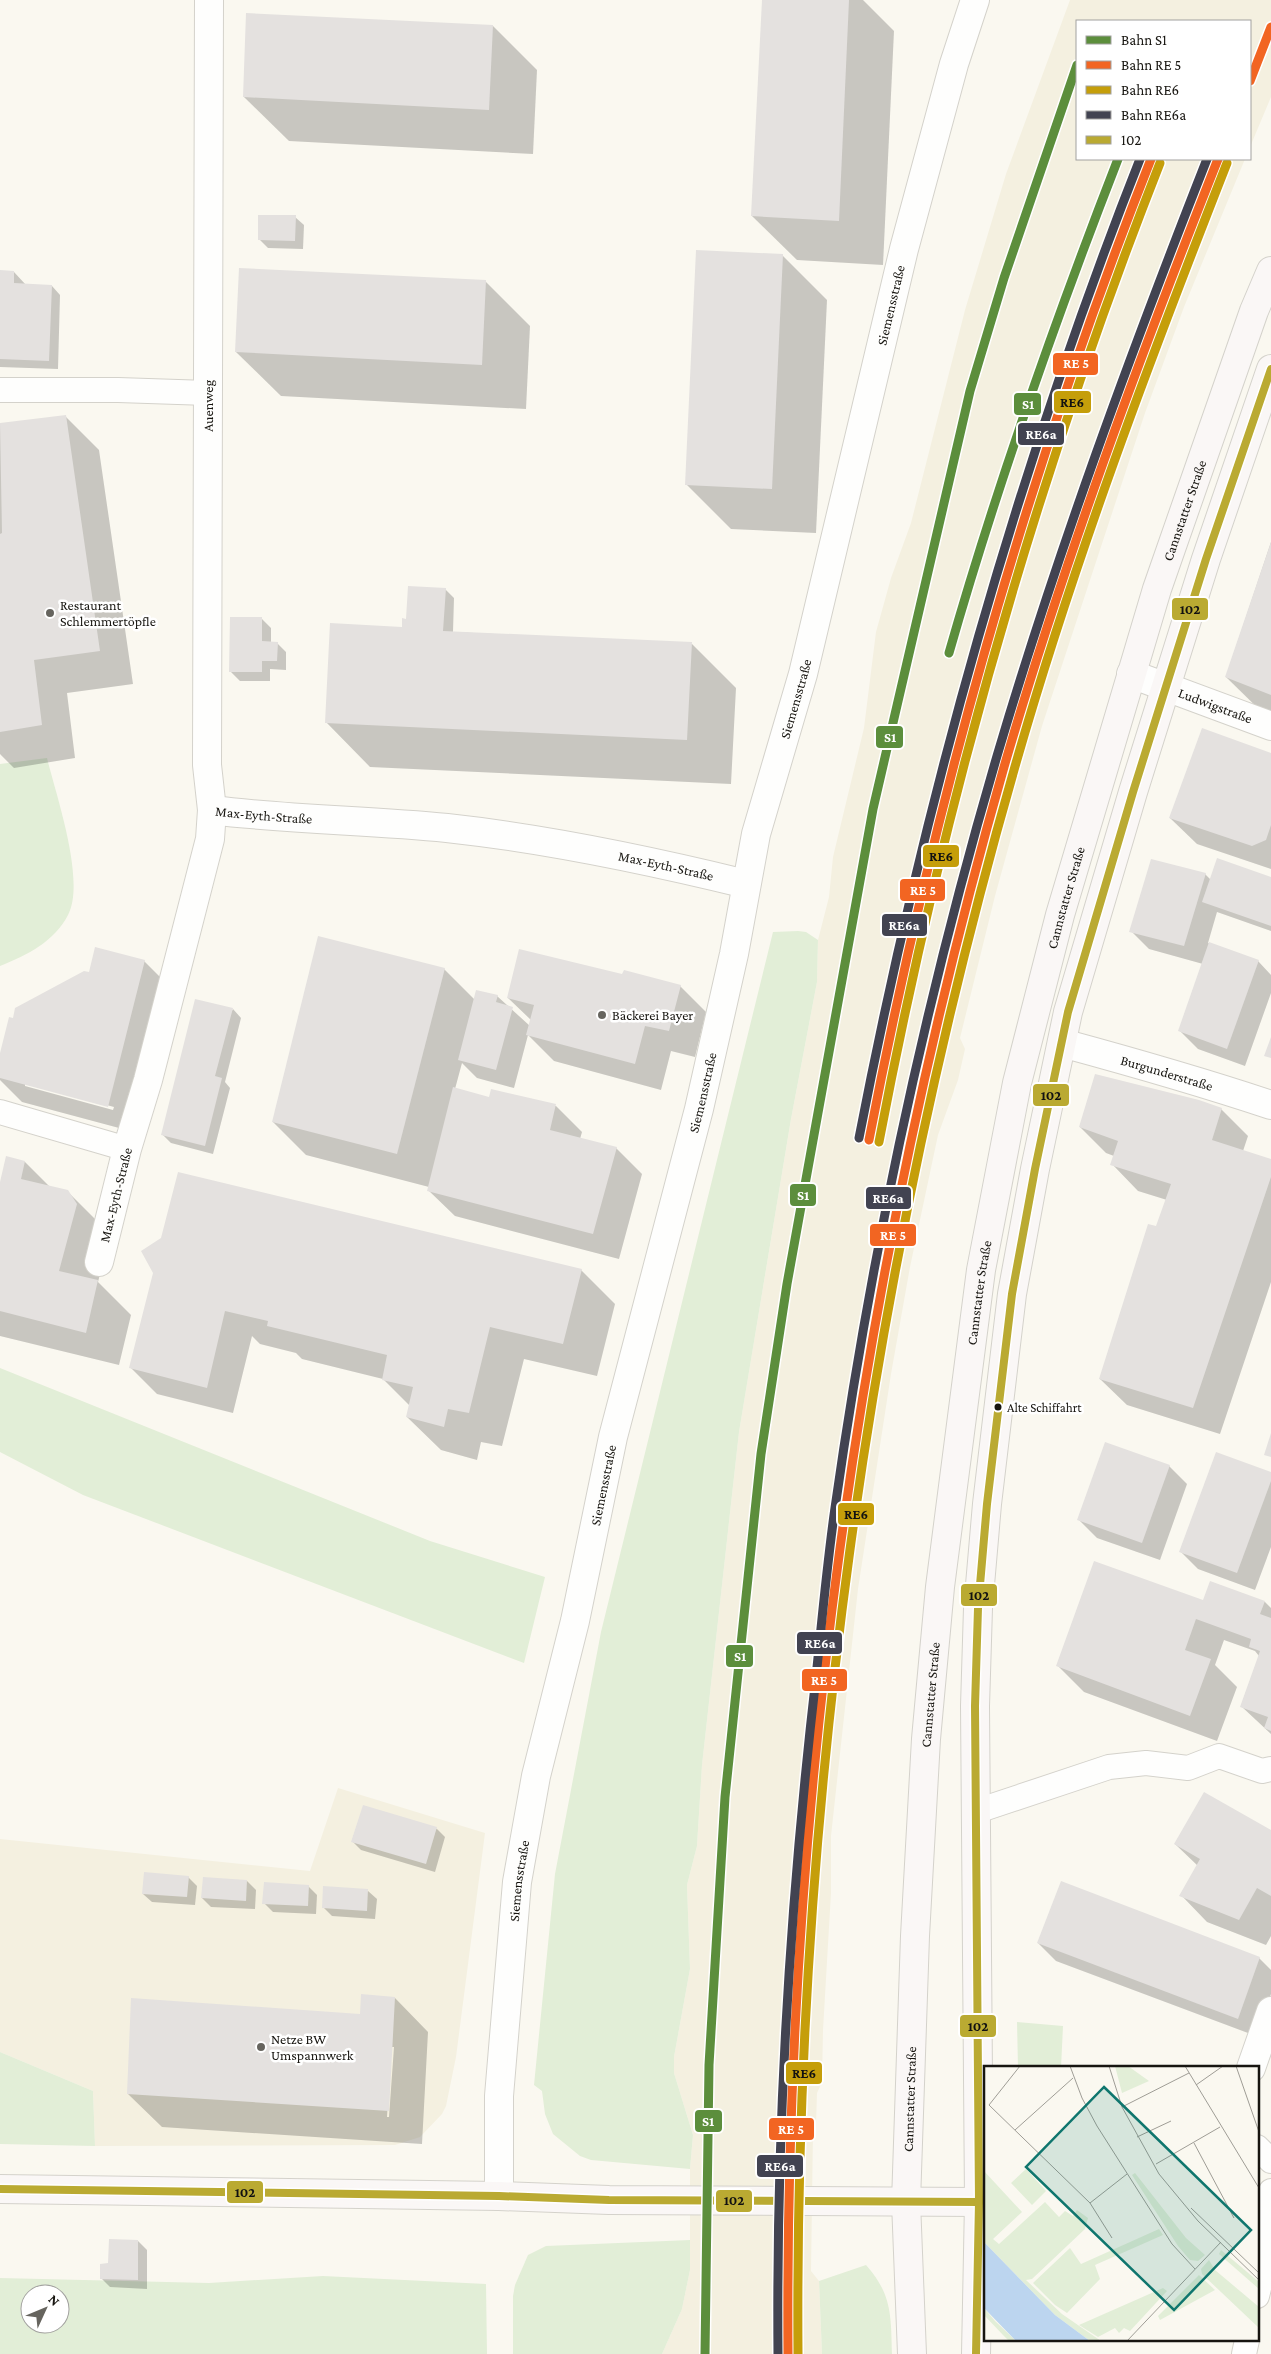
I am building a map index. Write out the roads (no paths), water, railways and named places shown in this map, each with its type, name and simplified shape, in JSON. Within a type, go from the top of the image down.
[{"type":"main road","name":"Cannstatter Straße","points":[[912,2354],[906,2202],[916,1927],[930,1687],[948,1524],[981,1270],[1017,1082],[1060,915],[1131,674],[1179,524],[1263,314],[1271,271]]},
{"type":"main road","points":[[976,2354],[979,2202],[974,1706],[978,1608],[987,1504],[1015,1277],[1035,1169],[1071,1003],[1209,549],[1271,369]]},
{"type":"main road","points":[[0,2189],[499,2196],[608,2200],[979,2202]]},
{"type":"street","name":"Auenweg","points":[[209,0],[206,764],[212,810]]},
{"type":"street","name":"Siemensstraße","points":[[499,2196],[499,2096],[516,1882],[536,1776],[577,1612],[613,1438],[699,1109],[734,954],[756,834],[803,674],[904,249],[954,64],[975,0]]},
{"type":"street","name":"Ludwigstraße","points":[[1131,674],[1271,726]]},
{"type":"street","name":"Max-Eyth-Straße","points":[[99,1262],[127,1149],[148,1080],[209,849],[212,810],[447,828],[500,835],[600,851],[746,884]]},
{"type":"street","name":"Burgunderstraße","points":[[1062,1043],[1154,1070],[1187,1077],[1271,1104]]},
{"type":"street","points":[[1252,2066],[1271,2011]]},
{"type":"lane","points":[[0,390],[118,390],[208,393]]},
{"type":"lane","points":[[0,1112],[127,1149]]},
{"type":"lane","points":[[974,1812],[1091,1772],[1124,1765],[1146,1763],[1188,1768],[1219,1756],[1262,1771],[1271,1769]]},
{"type":"lane","points":[[1258,2148],[1271,2161]]},
{"type":"lane","points":[[1258,2292],[1265,2264],[1261,2239],[1271,2191]]},
{"type":"rail line","name":"S1","points":[[705,2354],[709,2065],[725,1797],[761,1454],[787,1284],[873,809],[970,391],[1004,278],[1076,68]]},
{"type":"rail line","name":"S1","points":[[949,653],[967,590],[1028,404],[1118,160]]},
{"type":"rail line","name":"RE6a","points":[[859,1138],[913,888],[977,642],[1013,520],[1052,399],[1140,160]]},
{"type":"rail line","name":"RE6a","points":[[778,2354],[779,2184],[782,2099],[786,2015],[799,1846],[832,1529],[849,1413],[883,1223],[902,1129],[946,942],[1020,680],[1096,455],[1150,306],[1207,160]]},
{"type":"rail line","name":"RE6","points":[[879,1142],[932,892],[963,768],[997,646],[1033,524],[1072,403],[1160,163]]},
{"type":"rail line","name":"RE6","points":[[798,2354],[800,2154],[809,1953],[826,1753],[849,1554],[880,1356],[918,1159],[962,963],[1014,770],[1037,693],[1113,464],[1227,163]]},
{"type":"place","name":"Restaurant Schlemmertöpfle","points":[[50,613]]},
{"type":"place","name":"Bäckerei Bayer","points":[[602,1015]]},
{"type":"place","name":"Alte Schiffahrt","points":[[998,1407]]},
{"type":"place","name":"Netze BW Umspannwerk","points":[[261,2047]]}]
